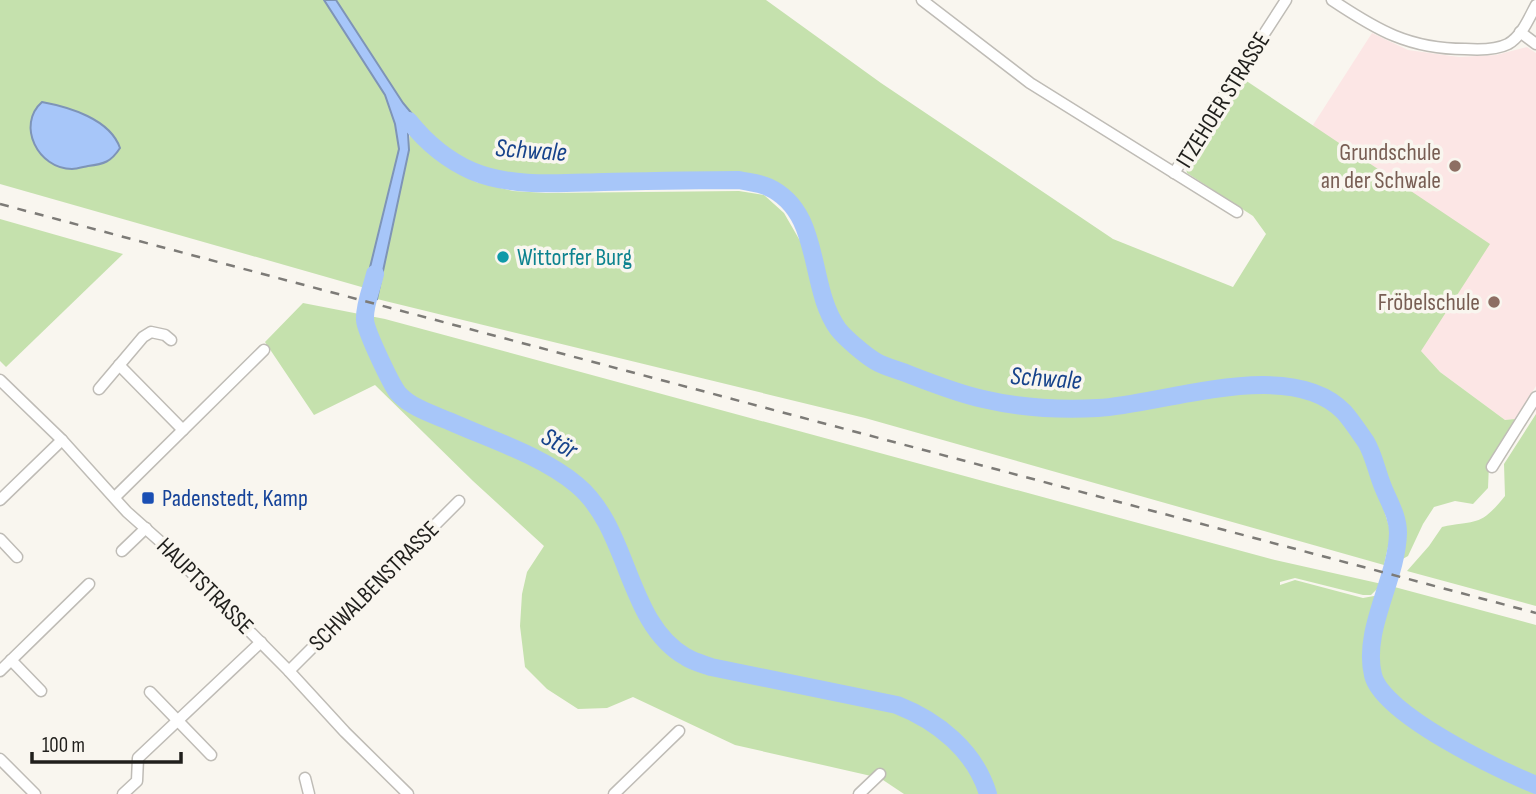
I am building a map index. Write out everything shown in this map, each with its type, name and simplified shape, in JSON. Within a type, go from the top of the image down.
[{"type":"street","points":[[922,0],[1030,83],[1174,173]]},
{"type":"street","name":"ITZEHOER STRASSE","points":[[1237,212],[1174,173],[1286,0]]},
{"type":"street","points":[[1332,0],[1371,26],[1402,40],[1441,49],[1492,48],[1509,43],[1520,32],[1536,5]]},
{"type":"street","points":[[1520,32],[1536,44]]},
{"type":"street","points":[[99,389],[142,337],[151,332],[165,335],[170,340]]},
{"type":"street","points":[[115,497],[264,350]]},
{"type":"street","points":[[119,365],[183,430]]},
{"type":"street","name":"HAUPTSTRASSE","points":[[0,380],[408,794]]},
{"type":"street","points":[[1492,467],[1536,397]]},
{"type":"street","points":[[0,500],[62,440]]},
{"type":"street","name":"SCHWALBENSTRASSE","points":[[289,671],[459,501]]},
{"type":"street","points":[[122,551],[146,528]]},
{"type":"street","points":[[0,540],[17,557]]},
{"type":"street","points":[[0,671],[89,584]]},
{"type":"street","points":[[123,794],[137,781],[138,758],[261,642]]},
{"type":"street","points":[[11,660],[41,691]]},
{"type":"street","points":[[150,692],[211,755]]},
{"type":"street","points":[[614,794],[679,731]]},
{"type":"street","points":[[0,759],[35,794]]},
{"type":"street","points":[[859,794],[880,774]]},
{"type":"street","points":[[305,779],[309,794]]},
{"type":"shaded area","points":[[1372,33],[1408,50],[1459,57],[1496,55],[1527,47],[1536,53],[1536,386],[1515,419],[1505,420],[1440,372],[1421,351],[1313,125]]},
{"type":"green space","points":[[0,0],[324,0],[385,95],[395,124],[399,149],[365,288],[0,184]]},
{"type":"green space","points":[[336,0],[766,0],[881,83],[1113,239],[1233,287],[1266,234],[1253,216],[1187,173],[1185,164],[1242,78],[1490,244],[1421,351],[1440,372],[1505,420],[1515,419],[1489,464],[1488,488],[1473,504],[1455,501],[1434,507],[1408,556],[1399,561],[1402,520],[1371,442],[1346,411],[1378,490],[1391,533],[1384,565],[865,418],[377,299],[409,150],[410,130],[432,153],[476,182],[513,191],[739,191],[764,195],[784,213],[803,246],[813,289],[833,333],[839,329],[819,287],[813,246],[794,206],[768,187],[739,180],[549,183],[513,181],[508,174],[481,168],[455,157],[427,132],[403,103]]},
{"type":"green space","points":[[0,219],[123,254],[6,367],[0,361]]},
{"type":"green space","points":[[303,303],[385,319],[1275,560],[1382,584],[1371,595],[1295,578],[1280,582],[1280,585],[1295,580],[1363,598],[1385,594],[1387,585],[1536,625],[1536,794],[904,794],[880,778],[735,745],[633,697],[607,708],[578,709],[547,689],[525,667],[520,626],[522,594],[527,572],[544,546],[375,385],[314,415],[265,342]]},
{"type":"green space","points":[[1536,414],[1536,606],[1407,571],[1442,527],[1483,518],[1505,496],[1504,464]]},
{"type":"water","points":[[324,0],[336,0],[403,103],[427,132],[420,140],[410,130],[408,133],[409,150],[377,299],[363,296],[399,149],[395,124],[385,95]]},
{"type":"water","points":[[42,102],[76,111],[98,122],[115,138],[120,148],[107,162],[78,168],[60,167],[49,162],[34,144],[31,133],[34,111]]},
{"type":"waterway","name":"Schwale","points":[[409,121],[445,156],[472,171],[504,180],[554,183],[739,180],[768,187],[786,199],[798,214],[812,251],[828,312],[841,333],[878,363],[963,394],[1040,408],[1069,409],[1126,405],[1191,393],[1261,385],[1293,387],[1321,396],[1344,412],[1366,442],[1396,521],[1396,550],[1372,640],[1373,675],[1381,690],[1397,707],[1444,739],[1536,785]]},
{"type":"waterway","name":"Stör","points":[[375,274],[365,320],[379,358],[398,393],[422,410],[548,465],[577,485],[594,504],[608,526],[639,599],[666,642],[689,659],[711,667],[897,705],[912,712],[953,739],[974,764],[988,794]]},
{"type":"railway","points":[[0,204],[1536,613]]},
{"type":"place","name":"Grundschule an der Schwale","points":[[1455,166]]},
{"type":"place","name":"Wittorfer Burg","points":[[503,257]]},
{"type":"place","name":"Fröbelschule","points":[[1494,302]]},
{"type":"place","name":"Padenstedt, Kamp","points":[[148,498]]}]
